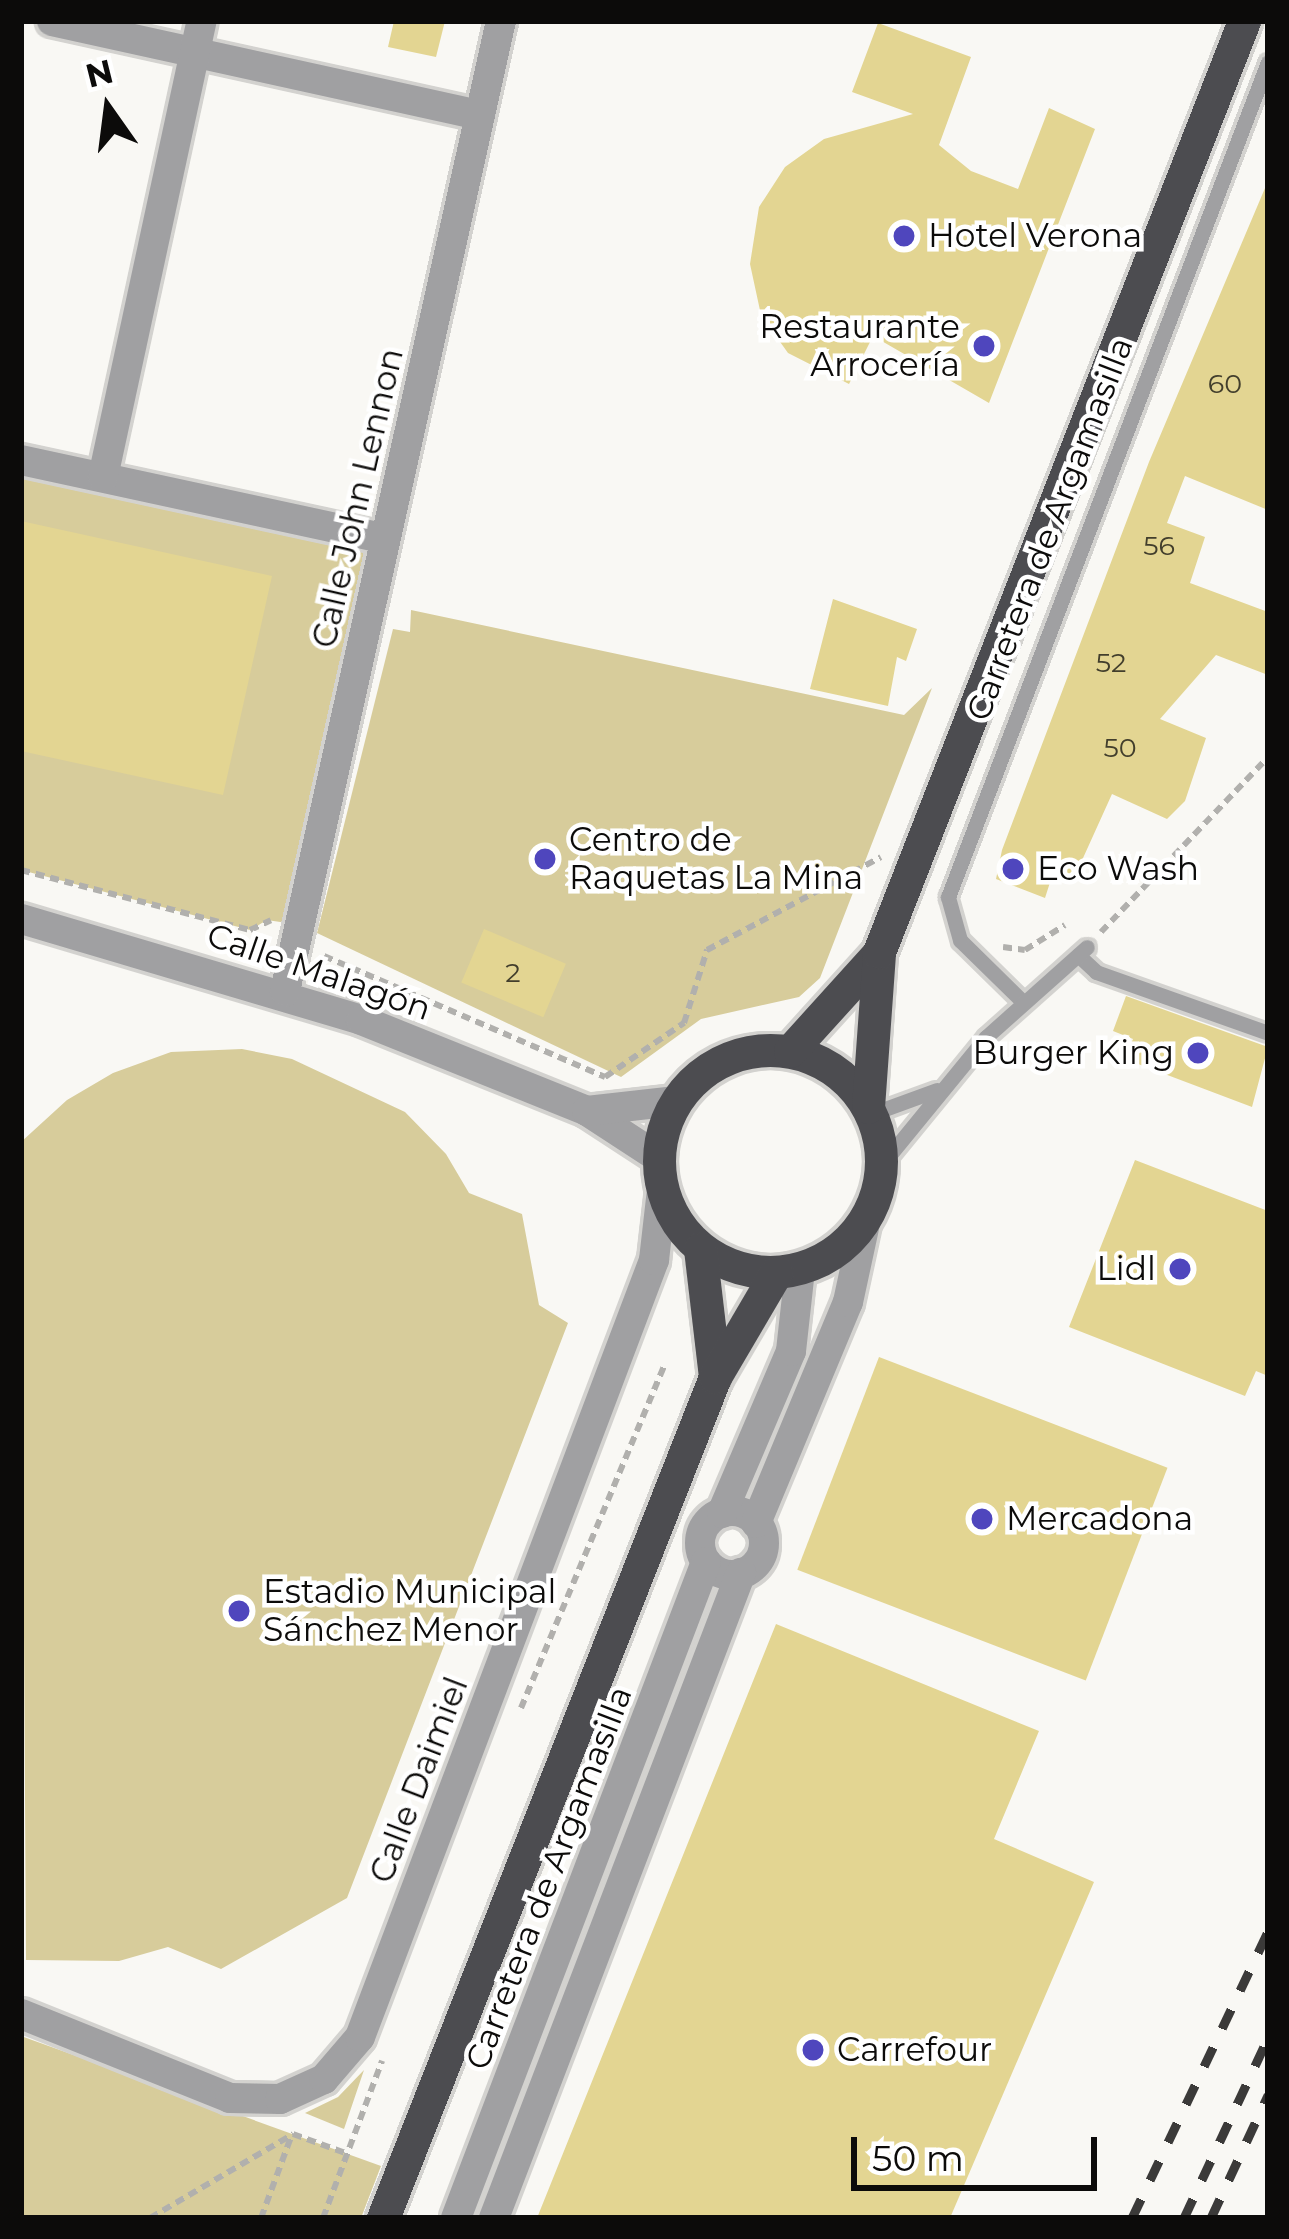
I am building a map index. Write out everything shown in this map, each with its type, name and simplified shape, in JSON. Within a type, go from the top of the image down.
[{"type":"highway","points":[[700,1249],[736,1268],[788,1271],[826,1259],[866,1220],[883,1163],[870,1111],[879,952],[1244,21]]},
{"type":"highway","points":[[790,1052],[879,952]]},
{"type":"highway","points":[[715,1377],[700,1249],[660,1174],[676,1101],[726,1060],[790,1052],[827,1064],[870,1111]]},
{"type":"highway","points":[[383,2218],[715,1377],[788,1271]]},
{"type":"street","points":[[52,21],[480,115]]},
{"type":"street","points":[[103,477],[202,21]]},
{"type":"street","name":"Calle John Lennon","points":[[285,992],[501,21]]},
{"type":"street","points":[[21,460],[386,538]]},
{"type":"street","name":"Calle Malagón","points":[[21,919],[285,992],[587,1111],[660,1174]]},
{"type":"street","name":"Calle Malagón","points":[[587,1111],[676,1101]]},
{"type":"street","name":"Calle Daimiel","points":[[21,2014],[230,2098],[280,2099],[324,2079],[360,2037],[654,1260],[660,1174]]},
{"type":"street","points":[[494,2218],[741,1573],[762,1552],[756,1523],[848,1302],[866,1220]]},
{"type":"street","points":[[741,1573],[722,1573],[706,1562],[701,1533],[722,1513],[791,1351],[788,1271]]},
{"type":"street","points":[[722,1513],[756,1523]]},
{"type":"street","name":"Carretera de Argamasilla","points":[[456,2218],[706,1562]]},
{"type":"lane","name":"Carretera de Argamasilla","points":[[1023,1002],[960,940],[948,897],[1268,62]]},
{"type":"lane","points":[[883,1163],[940,1089],[1023,1002],[1082,951],[1096,972],[1268,1033]]},
{"type":"lane","points":[[870,1111],[940,1089]]},
{"type":"path","points":[[1082,951],[1268,757]]},
{"type":"path","points":[[21,870],[250,929],[267,920],[300,925],[317,933],[330,964],[605,1077],[684,1023],[707,950],[885,855]]},
{"type":"path","points":[[984,938],[1025,950],[1064,925]]},
{"type":"path","points":[[519,1714],[665,1363]]},
{"type":"path","points":[[150,2218],[292,2134]]},
{"type":"path","points":[[261,2218],[292,2134]]},
{"type":"path","points":[[292,2134],[348,2154],[323,2218]]},
{"type":"shaded area","points":[[21,459],[385,539],[300,925],[267,920],[250,930],[21,870]]},
{"type":"shaded area","name":"Centro de Raquetas La Mina","points":[[411,610],[904,715],[932,688],[820,978],[799,997],[701,1019],[621,1077],[317,933],[393,629],[410,632]]},
{"type":"shaded area","name":"Estadio Municipal Sánchez Menor","points":[[242,1049],[292,1059],[405,1112],[446,1154],[469,1193],[522,1214],[539,1305],[568,1323],[347,1898],[221,1969],[168,1947],[119,1961],[26,1960],[21,1142],[67,1100],[113,1073],[171,1052]]},
{"type":"shaded area","points":[[21,2036],[381,2166],[361,2218],[21,2218]]},
{"type":"shaded area","points":[[364,2070],[344,2129],[305,2113],[338,2097]]},
{"type":"building","points":[[394,21],[445,21],[436,57],[388,47]]},
{"type":"building","name":"Hotel Verona","points":[[878,23],[971,57],[939,145],[971,171],[1018,189],[1049,108],[1095,129],[989,403],[873,336],[849,384],[788,353],[761,315],[750,264],[759,207],[785,167],[824,139],[913,114],[852,92]]},
{"type":"building","points":[[1268,181],[1268,510],[1185,476],[1167,523],[1205,537],[1190,583],[1268,612],[1268,675],[1216,655],[1160,719],[1206,738],[1185,801],[1167,819],[1112,794],[1074,878],[1054,870],[1045,898],[996,879],[1002,850],[1149,462]]},
{"type":"building","points":[[21,521],[272,576],[223,795],[21,751]]},
{"type":"building","points":[[833,599],[917,629],[906,661],[897,657],[888,706],[810,689]]},
{"type":"building","points":[[484,929],[566,964],[543,1017],[461,982]]},
{"type":"building","name":"Burger King","points":[[1126,996],[1268,1047],[1252,1107],[1125,1059],[1133,1039],[1113,1031]]},
{"type":"building","name":"Lidl","points":[[1135,1160],[1268,1211],[1268,1376],[1256,1371],[1245,1396],[1069,1327]]},
{"type":"building","name":"Mercadona","points":[[879,1357],[1167,1468],[1086,1681],[797,1570]]},
{"type":"building","name":"Carrefour","points":[[776,1624],[1039,1731],[994,1839],[1094,1882],[950,2218],[537,2218]]},
{"type":"railway","points":[[1132,2218],[1268,1931]]},
{"type":"railway","points":[[1184,2218],[1268,2038]]},
{"type":"railway","points":[[1211,2218],[1268,2095]]},
{"type":"place","name":"Hotel Verona","points":[[904,236]]},
{"type":"place","name":"Restaurante Arrocería","points":[[984,346]]},
{"type":"place","name":"Centro de Raquetas La Mina","points":[[545,859]]},
{"type":"place","name":"Eco Wash","points":[[1013,869]]},
{"type":"place","name":"Burger King","points":[[1198,1053]]},
{"type":"place","name":"Lidl","points":[[1180,1269]]},
{"type":"place","name":"Mercadona","points":[[982,1519]]},
{"type":"place","name":"Estadio Municipal Sánchez Menor","points":[[239,1611]]},
{"type":"place","name":"Carrefour","points":[[813,2050]]}]
